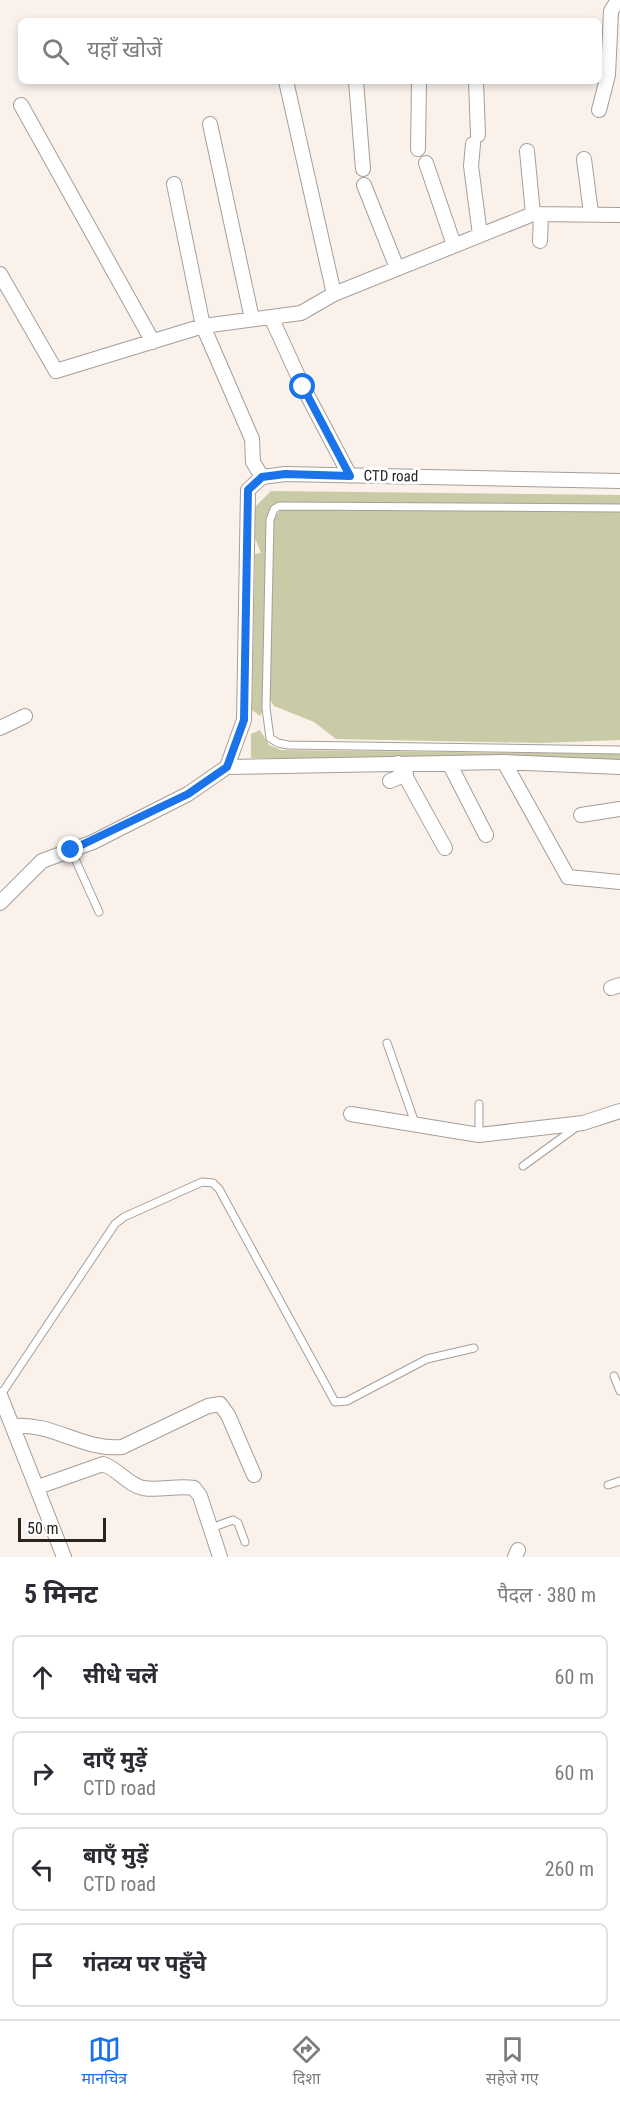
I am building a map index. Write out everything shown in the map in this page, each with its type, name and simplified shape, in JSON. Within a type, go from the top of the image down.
[{"type":"street","points":[[599,110],[608,75],[611,11],[618,0]]},
{"type":"street","points":[[287,84],[334,294]]},
{"type":"street","points":[[356,84],[363,169]]},
{"type":"street","points":[[418,149],[419,84]]},
{"type":"street","points":[[476,84],[476,139],[471,166],[480,235]]},
{"type":"street","points":[[21,105],[153,342]]},
{"type":"street","points":[[210,124],[252,320]]},
{"type":"street","points":[[527,151],[540,241]]},
{"type":"street","points":[[585,159],[591,213]]},
{"type":"street","points":[[426,164],[454,245]]},
{"type":"street","points":[[174,184],[203,326],[252,438],[253,462],[262,477],[248,490],[244,720],[227,767]]},
{"type":"street","points":[[364,185],[398,268]]},
{"type":"street","points":[[0,274],[56,371],[203,326],[301,313],[334,294],[537,214],[620,215]]},
{"type":"street","points":[[271,317],[303,387],[350,476]]},
{"type":"street","name":"CTD road","points":[[262,477],[285,474],[620,481]]},
{"type":"street","points":[[0,728],[25,716]]},
{"type":"street","points":[[504,762],[568,877],[620,882]]},
{"type":"street","points":[[0,903],[42,861],[71,850],[188,794],[227,767],[402,769],[504,762],[620,766]]},
{"type":"street","points":[[449,764],[486,835]]},
{"type":"street","points":[[390,781],[402,769]]},
{"type":"street","points":[[402,769],[445,848]]},
{"type":"street","points":[[581,815],[620,808]]},
{"type":"street","points":[[351,1114],[479,1135],[583,1123],[620,1111]]},
{"type":"street","points":[[0,1395],[38,1486],[64,1557]]},
{"type":"street","points":[[14,1426],[27,1424],[99,1447],[113,1448],[122,1447],[208,1406],[220,1404],[228,1415],[254,1474]]},
{"type":"street","points":[[38,1486],[103,1464],[113,1467],[137,1486],[144,1488],[183,1486],[194,1488],[200,1496],[220,1557]]},
{"type":"lane","points":[[620,508],[279,506],[274,509],[270,520],[263,723],[273,741],[288,745],[620,750]]},
{"type":"lane","points":[[71,850],[99,912]]},
{"type":"lane","points":[[387,1043],[415,1123]]},
{"type":"lane","points":[[479,1104],[479,1135]]},
{"type":"lane","points":[[523,1166],[583,1123]]},
{"type":"lane","points":[[0,1395],[115,1224],[124,1217],[202,1182],[213,1183],[219,1189],[335,1402],[347,1401],[427,1359],[474,1348]]},
{"type":"lane","points":[[614,1376],[620,1391]]},
{"type":"lane","points":[[608,1485],[620,1481]]},
{"type":"lane","points":[[211,1528],[233,1520],[238,1523],[245,1542]]},
{"type":"green space","points":[[271,491],[620,495],[620,506],[290,502],[275,506],[268,519],[264,709],[260,716],[252,710],[255,554],[261,553],[255,538],[254,508]]},
{"type":"green space","points":[[282,508],[620,512],[620,740],[540,743],[336,739],[314,722],[274,706],[269,698],[273,519]]},
{"type":"green space","points":[[260,730],[269,745],[281,750],[620,754],[620,762],[251,758],[251,734]]},
{"type":"route","points":[[71,850],[93,842],[188,794],[227,767],[244,720],[248,490],[262,477],[285,474],[350,476],[303,387]]}]
